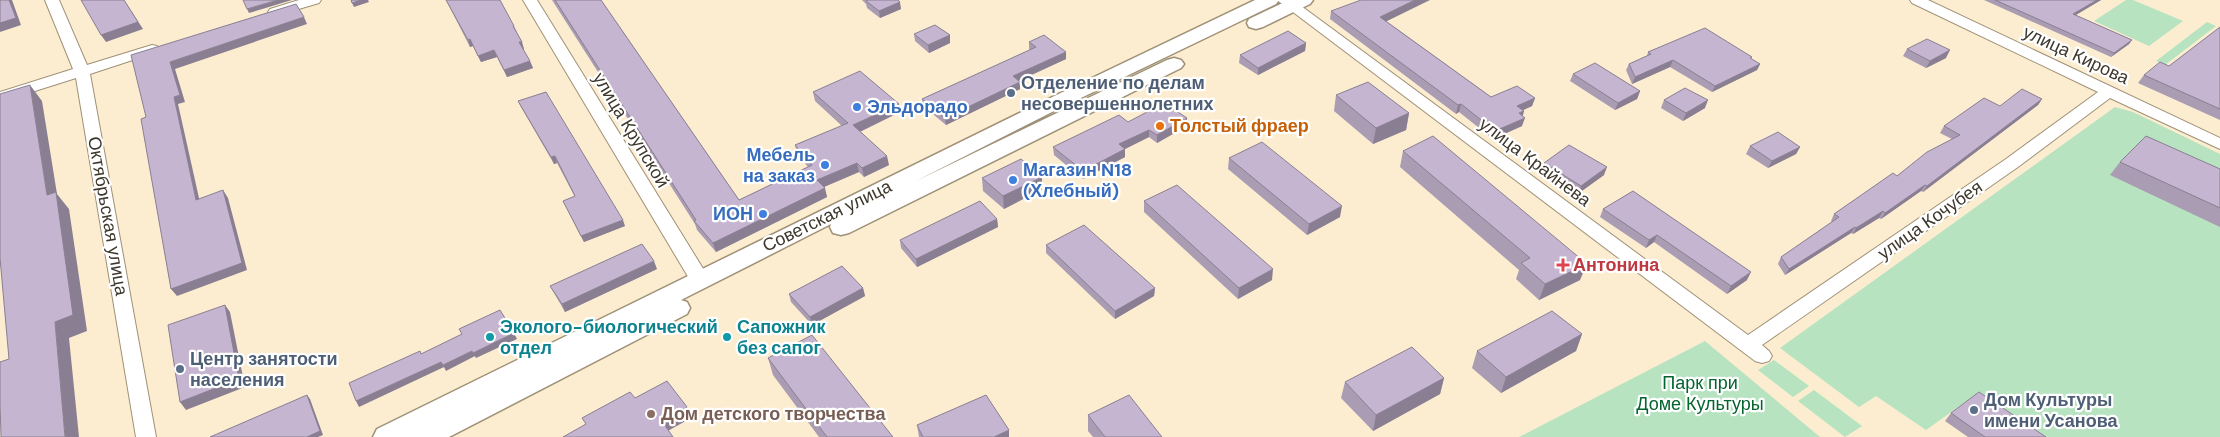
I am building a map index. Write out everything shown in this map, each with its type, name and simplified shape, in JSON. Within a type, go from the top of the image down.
[{"type":"street","name":"Октябрьская улица","points":[[52,0],[82,71],[146,437]]},
{"type":"street","points":[[258,17],[314,0]]},
{"type":"street","name":"улица Крупской","points":[[530,0],[700,280]]},
{"type":"street","name":"улица Кирова","points":[[1917,0],[2220,144]]},
{"type":"street","name":"Советская улица","points":[[386,437],[1052,105],[1287,1]]},
{"type":"street","name":"Советская улица","points":[[425,437],[728,282],[1287,1]]},
{"type":"street","name":"улица Крайнева","points":[[1287,1],[1762,356]]},
{"type":"street","points":[[0,97],[166,45]]},
{"type":"street","name":"улица Кочубея","points":[[1748,345],[2004,169],[2109,91]]},
{"type":"green space","points":[[2126,0],[2133,0],[2183,21],[2149,46],[2094,21]]},
{"type":"green space","points":[[2207,22],[2216,26],[2165,65],[2156,61]]},
{"type":"green space","points":[[2115,107],[2133,112],[2220,154],[2220,437],[2037,437],[1975,395],[1926,430],[1876,396],[1859,407],[1780,348]]},
{"type":"green space","name":"Парк при Доме Культуры","points":[[1705,341],[1820,437],[1519,437]]},
{"type":"green space","points":[[1774,360],[1809,386],[1793,397],[1758,370]]},
{"type":"green space","points":[[1814,390],[1862,426],[1845,437],[1798,401]]},
{"type":"building","points":[[0,0],[9,0],[16,18],[0,23]]},
{"type":"building","points":[[81,0],[124,0],[138,22],[101,35]]},
{"type":"building","points":[[243,0],[278,0],[247,9]]},
{"type":"building","points":[[446,0],[500,0],[530,61],[504,70],[494,50],[478,56]]},
{"type":"building","points":[[555,0],[601,0],[739,200],[812,165],[795,145],[848,123],[813,92],[860,71],[899,104],[853,125],[887,156],[862,168],[857,163],[817,180],[825,188],[713,243],[694,221],[696,220]]},
{"type":"building","points":[[898,0],[900,2],[879,11],[866,1]]},
{"type":"building","points":[[1361,0],[1415,0],[1380,17],[1491,97],[1517,86],[1535,98],[1517,106],[1524,111],[1519,113],[1525,118],[1495,131],[1461,104],[1458,105],[1331,11]]},
{"type":"building","points":[[1995,0],[2097,0],[2073,14],[2132,40],[2114,53]]},
{"type":"building","points":[[296,4],[304,17],[170,62],[180,95],[174,97],[196,200],[223,190],[242,263],[171,289],[141,119],[146,117],[131,55]]},
{"type":"building","points":[[935,25],[950,35],[928,45],[914,34]]},
{"type":"building","points":[[2220,27],[2220,109],[2144,75],[2160,62],[2169,66]]},
{"type":"building","points":[[1705,28],[1760,64],[1715,86],[1673,60],[1635,77],[1629,64],[1651,54],[1648,52]]},
{"type":"building","points":[[1288,31],[1306,43],[1258,68],[1240,55]]},
{"type":"building","points":[[1044,35],[1066,52],[1013,76],[1020,82],[945,118],[922,99],[1036,47],[1029,42]]},
{"type":"building","points":[[1927,39],[1950,50],[1930,61],[1907,49]]},
{"type":"building","points":[[1595,63],[1640,91],[1618,103],[1573,74]]},
{"type":"building","points":[[1368,82],[1409,113],[1376,128],[1336,95]]},
{"type":"building","points":[[30,85],[47,195],[56,192],[73,315],[55,322],[65,437],[1,437],[0,362],[9,359],[0,258],[0,94]]},
{"type":"building","points":[[1685,88],[1708,100],[1686,113],[1664,100]]},
{"type":"building","points":[[2022,89],[2042,99],[1927,186],[1925,185],[1885,213],[1883,211],[1855,227],[1789,269],[1781,257],[1839,217],[1834,214],[1893,173],[1897,176],[1927,152],[1960,135],[1944,126],[1984,98],[2000,106]]},
{"type":"building","points":[[546,92],[623,220],[581,236],[563,201],[575,196],[555,156],[551,157],[518,101]]},
{"type":"building","points":[[1164,103],[1187,118],[1157,135],[1149,130],[1119,144],[1125,149],[1083,171],[1053,147],[1119,115],[1128,122]]},
{"type":"building","points":[[1778,132],[1800,147],[1772,161],[1750,146]]},
{"type":"building","points":[[1433,136],[1587,264],[1545,284],[1521,263],[1530,258],[1403,151]]},
{"type":"building","points":[[2146,136],[2220,169],[2220,208],[2120,162]]},
{"type":"building","points":[[1262,142],[1342,206],[1309,224],[1229,158]]},
{"type":"building","points":[[1569,145],[1607,167],[1581,186],[1544,163]]},
{"type":"building","points":[[1021,159],[1042,177],[1003,196],[982,178]]},
{"type":"building","points":[[1177,185],[1273,269],[1239,288],[1144,201]]},
{"type":"building","points":[[1633,191],[1751,272],[1731,286],[1657,235],[1649,240],[1603,209]]},
{"type":"building","points":[[980,201],[997,219],[916,259],[900,240]]},
{"type":"building","points":[[1084,225],[1155,288],[1115,311],[1046,245]]},
{"type":"building","points":[[642,244],[654,261],[562,304],[550,286]]},
{"type":"building","points":[[842,266],[863,288],[810,317],[789,294]]},
{"type":"building","points":[[225,305],[239,379],[180,402],[168,325]]},
{"type":"building","points":[[500,310],[514,333],[443,365],[441,362],[356,401],[349,383],[420,351],[421,354],[462,334],[459,329]]},
{"type":"building","points":[[1552,311],[1582,334],[1506,377],[1477,351]]},
{"type":"building","points":[[812,335],[893,437],[827,437],[768,358]]},
{"type":"building","points":[[1412,347],[1444,378],[1376,415],[1345,382]]},
{"type":"building","name":"Дом детского творчества","points":[[667,381],[687,407],[662,421],[673,437],[563,437],[586,424],[582,418],[630,392],[635,398]]},
{"type":"building","name":"Дом Культуры имени Усанова","points":[[1979,392],[2046,437],[1985,437],[1951,413]]},
{"type":"building","points":[[307,395],[320,431],[307,437],[210,437]]},
{"type":"building","points":[[986,395],[1009,430],[994,437],[923,437],[917,425]]},
{"type":"building","points":[[1129,395],[1162,437],[1105,437],[1088,415]]},
{"type":"place","name":"Отделение по делам несовершеннолетних","points":[[1011,93]]},
{"type":"place","name":"Эльдорадо","points":[[857,107]]},
{"type":"place","name":"Толстый фраер","points":[[1160,126]]},
{"type":"place","name":"Мебель на заказ","points":[[825,165]]},
{"type":"place","name":"Магазин N18 (Хлебный)","points":[[1013,180]]},
{"type":"place","name":"ИОН","points":[[763,214]]},
{"type":"place","name":"Антонина","points":[[1563,265]]},
{"type":"place","name":"Эколого-биологический отдел","points":[[490,337]]},
{"type":"place","name":"Сапожник без сапог","points":[[727,337]]},
{"type":"place","name":"Центр занятости населения","points":[[180,369]]},
{"type":"place","name":"Дом Культуры имени Усанова","points":[[1974,410]]},
{"type":"place","name":"Дом детского творчества","points":[[651,414]]}]
